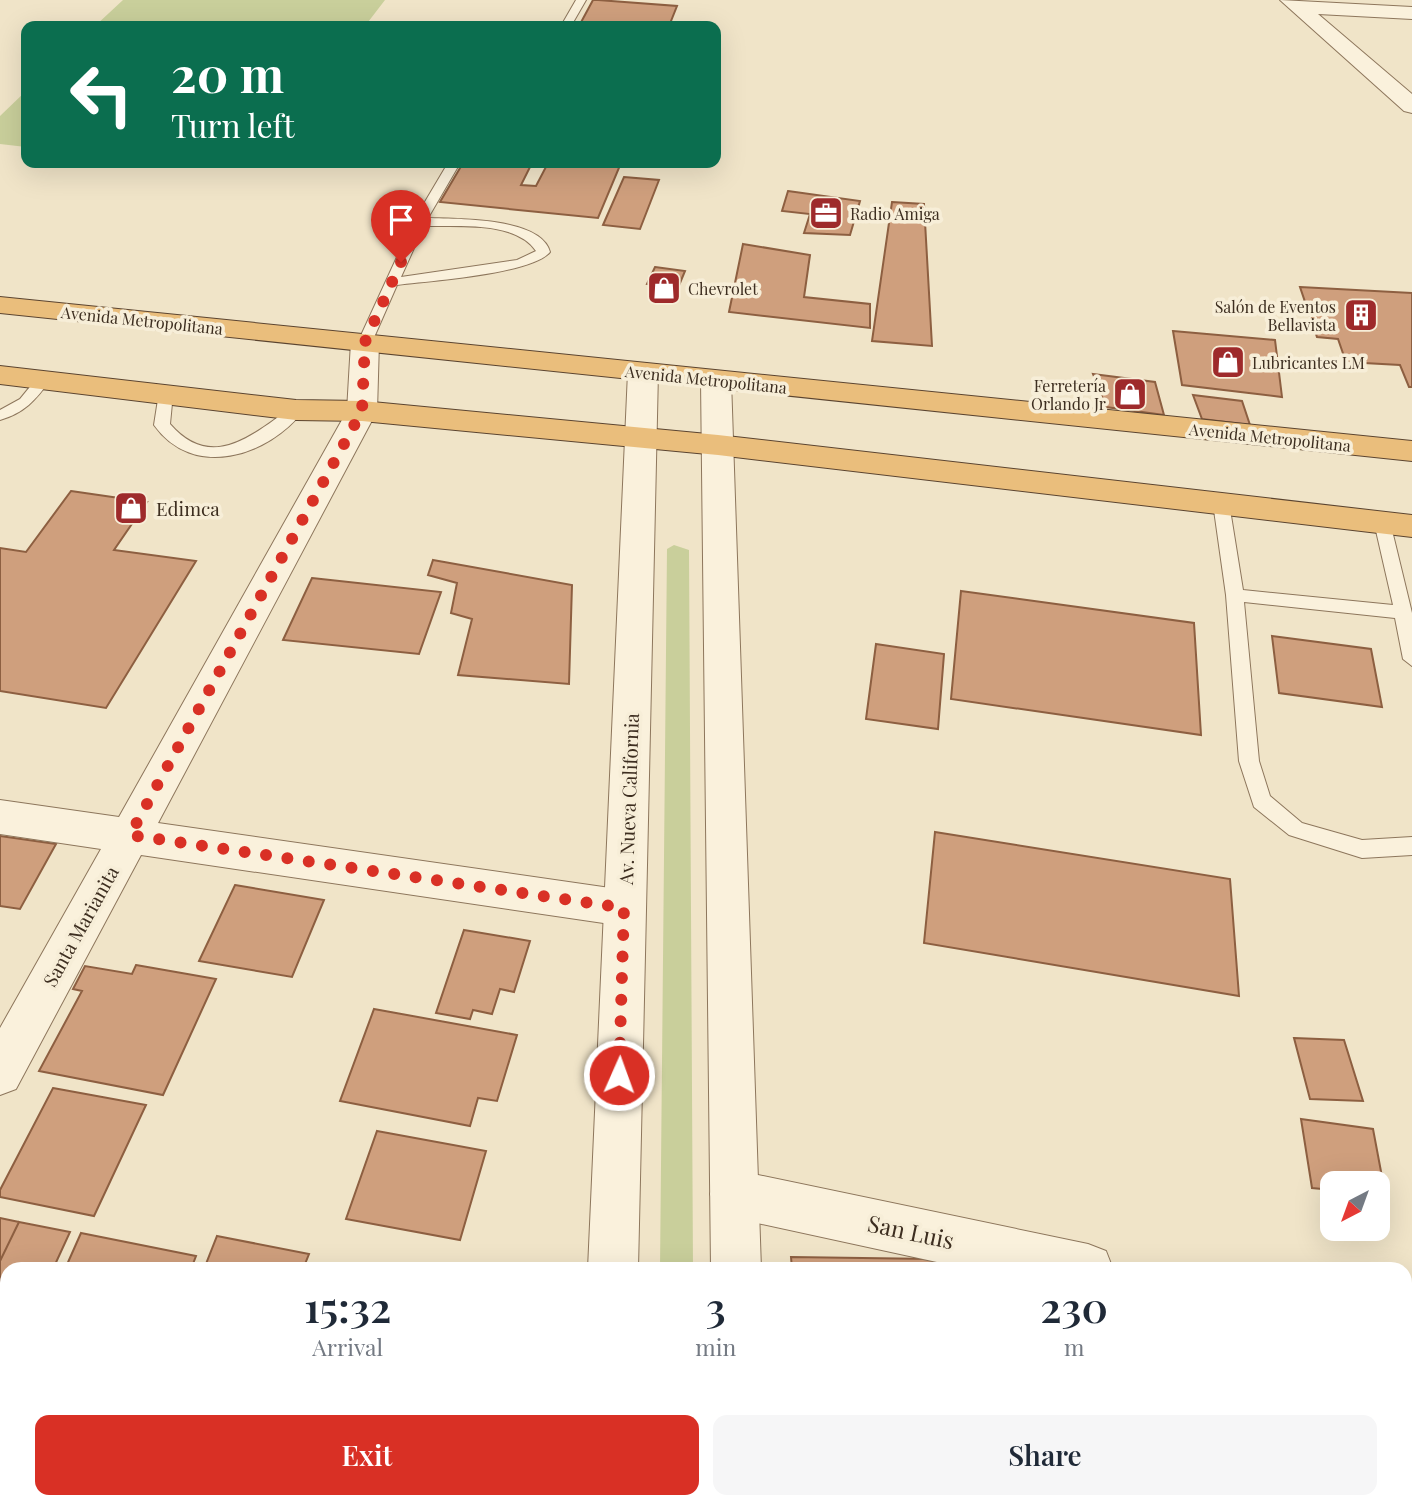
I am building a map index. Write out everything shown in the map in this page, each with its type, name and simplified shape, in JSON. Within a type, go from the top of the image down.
[{"type":"highway","name":"Avenida Metropolitana","points":[[0,305],[1412,452]]},
{"type":"highway","points":[[0,375],[296,410],[362,411],[718,445],[1397,524]]},
{"type":"street","points":[[1293,3],[1412,13]]},
{"type":"street","points":[[1293,3],[1412,106]]},
{"type":"street","points":[[362,411],[365,342]]},
{"type":"street","name":"Av. Nueva California","points":[[613,1262],[643,372]]},
{"type":"street","points":[[716,380],[736,1262]]},
{"type":"street","name":"Santa Marianita","points":[[0,1073],[362,411]]},
{"type":"street","points":[[0,817],[624,908]]},
{"type":"street","name":"San Luis","points":[[734,1194],[1055,1262]]},
{"type":"lane","points":[[569,21],[582,0]]},
{"type":"lane","points":[[365,342],[419,222],[451,168]]},
{"type":"lane","points":[[391,282],[518,264],[536,259],[543,252],[542,247],[532,238],[518,230],[491,225],[419,222]]},
{"type":"lane","points":[[0,415],[13,412],[26,404],[43,380]]},
{"type":"lane","points":[[166,393],[162,425],[173,442],[189,450],[214,453],[252,444],[296,410]]},
{"type":"lane","points":[[1221,503],[1235,595],[1249,761],[1261,801],[1296,829],[1362,849],[1412,846]]},
{"type":"lane","points":[[1397,524],[1403,612],[1412,659]]},
{"type":"lane","points":[[1235,595],[1403,612]]},
{"type":"green space","points":[[123,0],[385,0],[369,21],[100,21]]},
{"type":"green space","points":[[21,96],[21,146],[0,144],[0,116]]},
{"type":"green space","points":[[674,545],[689,550],[693,1262],[660,1262],[667,549]]},
{"type":"building","points":[[593,0],[677,6],[671,21],[582,21]]},
{"type":"building","points":[[460,168],[530,168],[521,185],[536,186],[545,168],[619,168],[598,218],[440,202]]},
{"type":"building","points":[[624,177],[659,180],[640,229],[603,225]]},
{"type":"building","name":"Radio Amiga","points":[[788,191],[860,201],[850,235],[804,233],[810,214],[782,211]]},
{"type":"building","points":[[892,202],[924,204],[932,346],[872,341]]},
{"type":"building","points":[[743,244],[810,255],[804,297],[870,304],[870,328],[729,312]]},
{"type":"building","points":[[655,267],[685,271],[678,288],[647,284]]},
{"type":"building","name":"Salón de Eventos Bellavista","points":[[1300,287],[1412,293],[1412,387],[1409,387],[1400,365],[1346,362],[1338,339],[1317,337]]},
{"type":"building","name":"Lubricantes LM","points":[[1173,331],[1275,340],[1282,397],[1182,385]]},
{"type":"building","name":"Ferretería Orlando Jr","points":[[1093,374],[1155,382],[1164,415],[1106,407]]},
{"type":"building","points":[[1193,395],[1242,401],[1250,425],[1202,419]]},
{"type":"building","points":[[71,491],[147,502],[114,550],[196,561],[106,708],[0,691],[0,548],[26,552]]},
{"type":"building","points":[[433,560],[572,585],[569,684],[458,675],[472,619],[451,613],[457,583],[428,575]]},
{"type":"building","points":[[312,578],[441,592],[419,654],[283,640]]},
{"type":"building","points":[[961,591],[1194,623],[1201,735],[951,699]]},
{"type":"building","points":[[1272,636],[1371,649],[1382,707],[1279,693]]},
{"type":"building","points":[[876,644],[944,654],[938,729],[866,719]]},
{"type":"building","points":[[935,832],[1230,879],[1239,996],[924,943]]},
{"type":"building","points":[[0,836],[56,844],[20,909],[0,906]]},
{"type":"building","points":[[235,885],[324,900],[292,977],[199,961]]},
{"type":"building","points":[[464,930],[530,941],[514,992],[500,989],[492,1014],[473,1010],[470,1019],[436,1013]]},
{"type":"building","points":[[136,965],[216,979],[163,1095],[39,1071],[82,991],[73,989],[85,966],[132,974]]},
{"type":"building","points":[[374,1009],[517,1035],[497,1101],[478,1098],[470,1126],[340,1101]]},
{"type":"building","points":[[1294,1038],[1344,1040],[1363,1101],[1310,1099]]},
{"type":"building","points":[[53,1088],[146,1105],[94,1216],[0,1197],[0,1190]]},
{"type":"building","points":[[1301,1119],[1373,1129],[1381,1171],[1320,1171],[1320,1189],[1312,1188]]},
{"type":"building","points":[[377,1131],[486,1151],[460,1240],[346,1219]]},
{"type":"building","points":[[0,1218],[19,1222],[0,1261]]},
{"type":"building","points":[[19,1222],[70,1232],[56,1262],[0,1261]]},
{"type":"building","points":[[81,1233],[196,1256],[194,1262],[68,1262]]},
{"type":"building","points":[[217,1236],[309,1254],[306,1262],[207,1262]]},
{"type":"building","points":[[791,1257],[933,1259],[933,1262],[791,1262]]},
{"type":"place","name":"Radio Amiga","points":[[826,213]]},
{"type":"place","name":"Chevrolet","points":[[664,288]]},
{"type":"place","name":"Salón de Eventos Bellavista","points":[[1361,315]]},
{"type":"place","name":"Lubricantes LM","points":[[1228,362]]},
{"type":"place","name":"Ferretería Orlando Jr","points":[[1130,394]]},
{"type":"place","name":"Edimca","points":[[131,508]]},
{"type":"route","points":[[401,262],[365,342],[362,411],[130,835],[624,908],[619,1075]]}]
